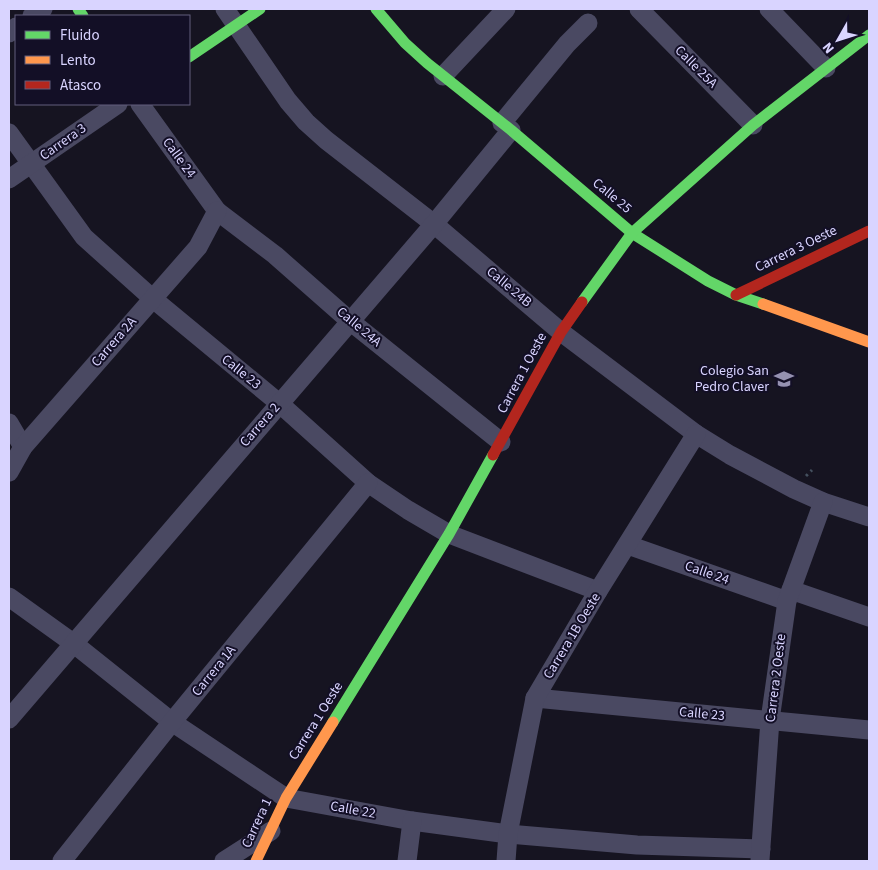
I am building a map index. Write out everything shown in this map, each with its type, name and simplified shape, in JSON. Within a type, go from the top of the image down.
[{"type":"street","name":"Calle 24B","points":[[225,9],[288,101],[306,122],[326,140],[434,224],[561,332],[696,434],[730,456],[823,502],[869,517]]},
{"type":"street","points":[[190,56],[260,9]]},
{"type":"street","name":"Calle 25","points":[[376,9],[405,43],[632,233],[708,281],[736,295],[866,338]]},
{"type":"street","name":"Calle 25A","points":[[638,9],[753,125]]},
{"type":"street","points":[[769,9],[826,68]]},
{"type":"street","points":[[443,76],[503,10]]},
{"type":"street","name":"Carrera 2","points":[[9,719],[434,224],[567,44],[588,22]]},
{"type":"street","name":"Carrera 1 Oeste","points":[[286,798],[449,534],[561,332],[632,233],[753,125],[869,35]]},
{"type":"street","name":"Carrera 3","points":[[9,180],[117,105]]},
{"type":"street","name":"Calle 24","points":[[141,105],[218,212]]},
{"type":"street","name":"Calle 23","points":[[9,133],[30,165],[84,237],[152,298],[279,403],[368,483],[408,510],[449,534],[598,591]]},
{"type":"street","name":"Carrera 2A","points":[[9,472],[22,447],[198,247],[218,212]]},
{"type":"street","name":"Calle 24A","points":[[218,212],[275,255],[350,321],[501,442]]},
{"type":"street","name":"Carrera 3 Oeste","points":[[736,295],[869,231]]},
{"type":"street","points":[[9,422],[22,447]]},
{"type":"street","name":"Carrera 1B Oeste","points":[[506,861],[508,834],[535,698],[598,591],[628,546],[696,434]]},
{"type":"street","name":"Carrera 1A","points":[[62,861],[172,722],[368,483]]},
{"type":"street","name":"Carrera 2 Oeste","points":[[760,855],[770,720],[789,596],[823,502]]},
{"type":"street","name":"Calle 24","points":[[628,546],[789,596],[869,617]]},
{"type":"street","name":"Calle 22","points":[[9,597],[74,643],[172,722],[286,798],[412,821],[636,853],[760,855]]},
{"type":"street","name":"Calle 23","points":[[535,698],[869,730]]},
{"type":"street","name":"Carrera 1","points":[[256,861],[286,798]]},
{"type":"street","points":[[407,861],[412,821]]},
{"type":"street","points":[[224,861],[271,831]]},
{"type":"traffic: fast","points":[[78,9],[82,15]]},
{"type":"traffic: fast","points":[[190,56],[260,9]]},
{"type":"traffic: fast","points":[[376,9],[405,43],[427,63],[511,130],[632,233],[708,281],[736,295],[763,304]]},
{"type":"traffic: fast","points":[[582,302],[632,233],[753,125],[869,35]]},
{"type":"traffic: fast","points":[[333,722],[449,534],[493,455]]},
{"type":"traffic: slow","points":[[763,304],[869,342]]},
{"type":"traffic: slow","points":[[256,861],[286,798],[333,722]]},
{"type":"traffic: jam","points":[[736,295],[869,231]]},
{"type":"traffic: jam","points":[[493,455],[561,332],[582,302]]},
{"type":"place","name":"Colegio San Pedro Claver","points":[[784,379]]}]
